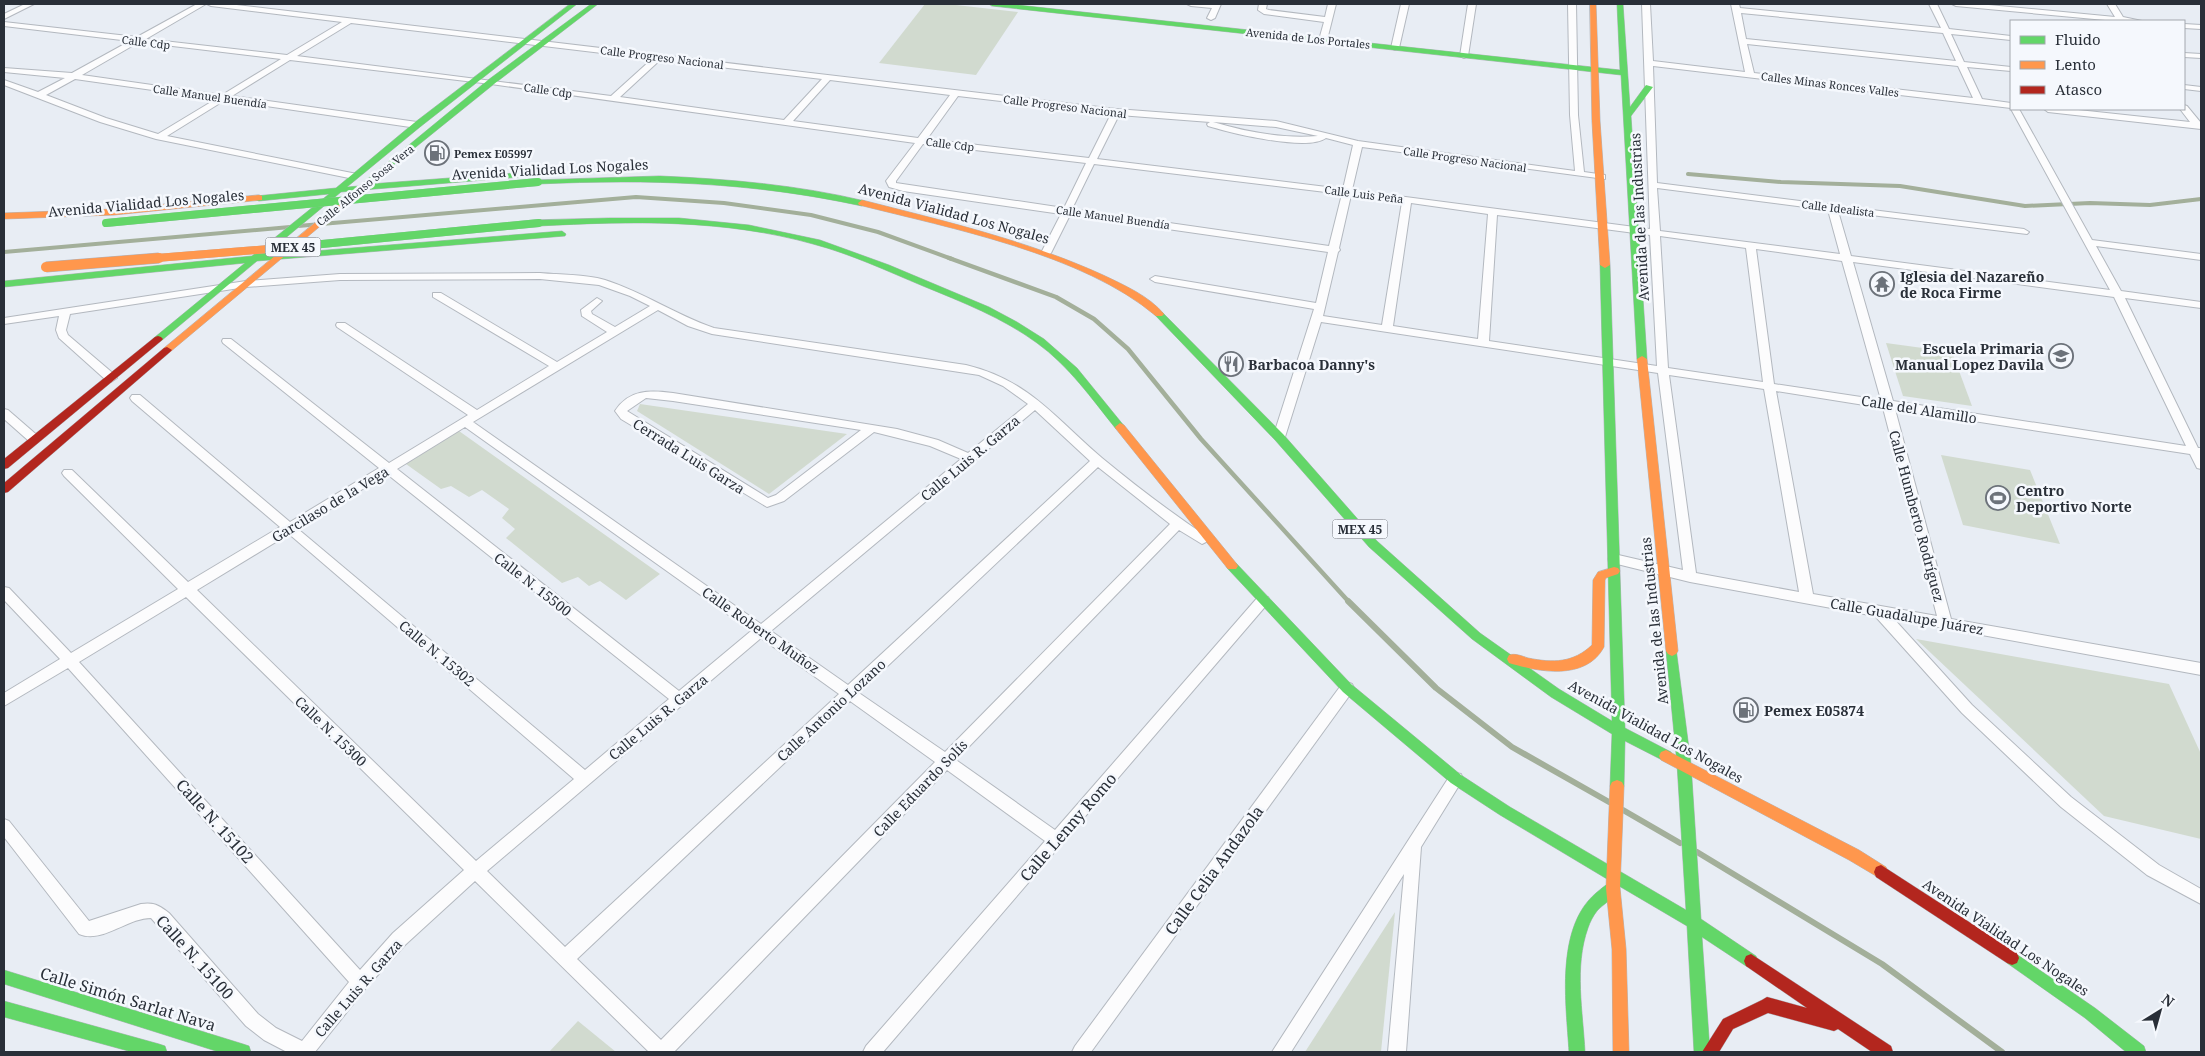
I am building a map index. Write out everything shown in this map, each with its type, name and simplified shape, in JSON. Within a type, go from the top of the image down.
[{"type":"main road","name":"Calle Alfonso Sosa Vera","points":[[4,465],[222,288],[417,125],[574,4]]},
{"type":"main road","name":"Calle Alfonso Sosa Vera","points":[[4,489],[278,255],[491,82],[595,4]]},
{"type":"main road","name":"Avenida de Los Portales","points":[[992,4],[1625,73]]},
{"type":"main road","points":[[1593,4],[1596,122],[1602,177],[1604,225],[1620,731],[1613,882],[1618,949],[1621,1052]]},
{"type":"main road","name":"Avenida de las Industrias","points":[[1620,4],[1643,367],[1684,764],[1702,1052]]},
{"type":"main road","points":[[1628,115],[1649,87]]},
{"type":"main road","points":[[404,136],[422,138]]},
{"type":"main road","points":[[4,216],[114,212],[362,187],[612,169],[698,170],[762,175],[833,185],[877,195],[935,212],[955,220],[970,230]]},
{"type":"main road","name":"Avenida Vialidad Los Nogales","points":[[76,225],[538,182],[613,178],[722,180],[828,195],[970,230],[1046,253],[1112,282],[1146,302],[1176,329],[1279,437],[1373,544],[1476,636],[1503,657],[1555,693],[1620,731],[1854,855],[1994,945],[2090,1013],[2138,1052]]},
{"type":"main road","name":"MEX 45","points":[[42,268],[214,254],[539,223],[617,219],[674,220],[739,227],[816,242],[882,265],[973,303],[1017,326],[1042,342],[1067,364],[1144,456],[1213,545],[1263,601],[1347,688],[1456,779],[1613,882],[1693,922],[1885,1052]]},
{"type":"main road","points":[[4,284],[32,283],[278,255],[572,234]]},
{"type":"main road","points":[[897,284],[987,318],[1017,326]]},
{"type":"main road","points":[[1503,657],[1545,666],[1566,666],[1581,663],[1593,654],[1598,647],[1599,580],[1614,565]]},
{"type":"main road","points":[[1577,1052],[1574,954],[1579,931],[1588,911],[1613,882]]},
{"type":"main road","name":"Calle Simón Sarlat Nava","points":[[4,977],[243,1052]]},
{"type":"main road","points":[[1710,1052],[1728,1024],[1767,1005],[1848,1027]]},
{"type":"main road","points":[[5,1010],[133,1049],[159,1052]]},
{"type":"street","points":[[4,17],[30,4]]},
{"type":"street","points":[[38,96],[202,4]]},
{"type":"street","name":"Calle Progreso Nacional","points":[[210,4],[526,40],[1116,112],[1195,118],[1218,126],[1250,133],[1287,138],[1331,137],[1358,144],[1602,177]]},
{"type":"street","points":[[1191,4],[1216,5],[1211,18]]},
{"type":"street","points":[[1263,4],[1262,10],[1267,12],[1327,20]]},
{"type":"street","points":[[1323,40],[1332,4]]},
{"type":"street","points":[[1395,48],[1405,4]]},
{"type":"street","points":[[1464,56],[1472,4]]},
{"type":"street","points":[[1572,4],[1574,115],[1580,174]]},
{"type":"street","name":"Avenida de las Industrias","points":[[1646,4],[1650,63],[1649,87],[1654,231],[1664,370],[1690,578]]},
{"type":"street","points":[[1933,4],[1979,102]]},
{"type":"street","points":[[1956,4],[2122,20]]},
{"type":"street","points":[[2110,4],[2122,20]]},
{"type":"street","points":[[1750,74],[1735,7],[2010,38]]},
{"type":"street","points":[[159,137],[290,59],[351,20]]},
{"type":"street","name":"Calle Cdp","points":[[4,24],[491,82],[786,123],[1092,161]]},
{"type":"street","points":[[2185,26],[2201,27]]},
{"type":"street","points":[[1743,41],[2010,69]]},
{"type":"street","points":[[2185,54],[2201,56]]},
{"type":"street","points":[[613,99],[659,57]]},
{"type":"street","name":"Calles Minas Ronces Valles","points":[[1650,63],[2010,105]]},
{"type":"street","name":"Calle Manuel Buendía","points":[[4,70],[73,76],[417,125]]},
{"type":"street","points":[[786,123],[828,78]]},
{"type":"street","points":[[4,82],[136,131],[354,176]]},
{"type":"street","points":[[2185,87],[2201,89]]},
{"type":"street","points":[[921,140],[956,93]]},
{"type":"street","points":[[2185,109],[2199,125]]},
{"type":"street","points":[[2016,110],[2117,293],[2198,452],[2201,465]]},
{"type":"street","points":[[2057,110],[2199,125]]},
{"type":"street","points":[[1046,253],[1116,112]]},
{"type":"street","name":"Calle Manuel Buendía","points":[[921,140],[891,181],[892,185],[1335,250]]},
{"type":"street","points":[[1279,437],[1320,307],[1335,250],[1346,192],[1358,144]]},
{"type":"street","name":"Calle Luis Peña","points":[[1092,161],[1635,229]]},
{"type":"street","name":"Calle Idealista","points":[[1652,186],[2024,232]]},
{"type":"street","points":[[1387,329],[1407,200]]},
{"type":"street","name":"Calle Humberto Rodríguez","points":[[1832,207],[1888,405],[1945,623]]},
{"type":"street","points":[[1483,344],[1493,211]]},
{"type":"street","points":[[1635,229],[2201,305]]},
{"type":"street","points":[[2088,242],[2201,257]]},
{"type":"street","points":[[1751,244],[1769,386],[1807,598]]},
{"type":"street","points":[[4,321],[246,284],[340,277],[412,275],[540,276],[601,282],[634,294],[656,307],[712,331],[966,369],[991,375],[1012,386],[1035,404],[1097,461],[1177,524],[1213,545]]},
{"type":"street","points":[[1155,278],[1320,307]]},
{"type":"street","points":[[437,295],[558,366]]},
{"type":"street","points":[[597,302],[586,310],[587,316],[615,332]]},
{"type":"street","name":"Garcilaso de la Vega","points":[[4,700],[656,307]]},
{"type":"street","points":[[65,311],[61,330],[63,336],[111,378]]},
{"type":"street","points":[[1317,318],[1643,367]]},
{"type":"street","name":"Calle Roberto Muñoz","points":[[341,325],[762,631],[1057,840]]},
{"type":"street","name":"Calle N. 15500","points":[[227,341],[679,699]]},
{"type":"street","name":"Calle del Alamillo","points":[[1643,367],[2198,452]]},
{"type":"street","name":"Cerrada Luis Garza","points":[[872,428],[780,498],[767,503],[625,416],[621,411],[641,396],[649,393],[872,428],[930,440],[950,447],[970,459]]},
{"type":"street","name":"Calle N. 15302","points":[[136,398],[585,779]]},
{"type":"street","name":"Calle Luis R. Garza","points":[[304,1052],[360,982],[399,940],[475,872],[679,699],[1035,404]]},
{"type":"street","points":[[4,413],[34,439]]},
{"type":"street","name":"Calle Antonio Lozano","points":[[565,959],[1097,461]]},
{"type":"street","name":"Calle N. 15300","points":[[68,473],[661,1052]]},
{"type":"street","name":"Calle Eduardo Solís","points":[[661,1052],[1177,524]]},
{"type":"street","name":"Calle Guadalupe Juárez","points":[[1614,565],[1664,570],[1690,578],[2201,669]]},
{"type":"street","name":"Calle N. 15102","points":[[4,592],[70,661],[360,982]]},
{"type":"street","name":"Calle Lenny Romo","points":[[872,1052],[1263,601]]},
{"type":"street","points":[[1880,612],[1968,709],[2066,802],[2154,870],[2201,897]]},
{"type":"street","name":"Calle Celia Andazola","points":[[1080,1052],[1347,688]]},
{"type":"street","points":[[1281,1052],[1456,779]]},
{"type":"street","name":"Calle N. 15100","points":[[4,826],[85,929],[100,928],[145,910],[153,911],[163,918],[252,1020],[267,1033],[304,1052]]},
{"type":"street","points":[[1397,1052],[1414,847]]},
{"type":"shaded area","points":[[925,4],[947,4],[1018,12],[976,75],[879,63]]},
{"type":"shaded area","points":[[1886,343],[1952,352],[1972,406],[1903,396]]},
{"type":"shaded area","points":[[640,404],[847,434],[769,494],[637,411]]},
{"type":"shaded area","points":[[459,431],[660,574],[626,600],[600,581],[589,586],[578,577],[562,583],[506,538],[515,529],[502,518],[509,509],[482,490],[469,497],[451,486],[441,489],[406,464]]},
{"type":"shaded area","name":"Centro Deportivo Norte","points":[[1941,455],[2030,470],[2060,544],[1963,525]]},
{"type":"shaded area","points":[[1916,639],[2169,684],[2201,754],[2201,839],[2104,816]]},
{"type":"shaded area","points":[[1395,912],[1381,1052],[1305,1052]]},
{"type":"shaded area","points":[[578,1021],[616,1052],[549,1052]]},
{"type":"waterway","points":[[1688,174],[1781,182],[1900,186],[2025,206],[2090,203],[2150,205],[2201,199]]},
{"type":"waterway","points":[[298,226],[636,197],[724,203],[811,215],[878,232],[952,259]]},
{"type":"waterway","points":[[4,252],[290,227]]},
{"type":"waterway","points":[[949,258],[1056,297],[1094,319],[1128,349],[1201,439],[1349,602]]},
{"type":"waterway","points":[[1349,602],[1436,688],[1512,747],[1609,802]]},
{"type":"waterway","points":[[1623,810],[1680,843]]},
{"type":"waterway","points":[[1697,852],[1882,964],[2002,1052]]},
{"type":"traffic: fast","points":[[158,339],[417,125],[574,4]]},
{"type":"traffic: fast","points":[[346,200],[491,82],[595,4]]},
{"type":"traffic: fast","points":[[992,4],[1625,73]]},
{"type":"traffic: fast","points":[[1620,4],[1642,359]]},
{"type":"traffic: fast","points":[[1628,115],[1649,87]]},
{"type":"traffic: fast","points":[[259,198],[430,181],[555,172]]},
{"type":"traffic: fast","points":[[538,182],[620,179],[701,180],[782,188],[862,203]]},
{"type":"traffic: fast","points":[[106,223],[538,182]]},
{"type":"traffic: fast","points":[[539,223],[609,220],[714,223],[749,227],[783,234],[845,251],[971,302],[1028,332],[1063,360],[1120,427]]},
{"type":"traffic: fast","points":[[281,248],[539,223]]},
{"type":"traffic: fast","points":[[4,284],[254,259],[562,234]]},
{"type":"traffic: fast","points":[[1605,265],[1617,621],[1619,731],[1617,786]]},
{"type":"traffic: fast","points":[[1159,314],[1279,437],[1373,544],[1476,636],[1555,693],[1666,756]]},
{"type":"traffic: fast","points":[[1232,566],[1347,688],[1456,779],[1505,811],[1693,922],[1751,961]]},
{"type":"traffic: fast","points":[[1672,651],[1684,764],[1702,1052]]},
{"type":"traffic: fast","points":[[1577,1052],[1574,999],[1576,943],[1590,908],[1613,888]]},
{"type":"traffic: fast","points":[[2012,958],[2090,1013],[2138,1052]]},
{"type":"traffic: fast","points":[[4,977],[243,1052]]},
{"type":"traffic: fast","points":[[4,1009],[159,1052]]},
{"type":"traffic: slow","points":[[1593,4],[1596,121],[1605,265]]},
{"type":"traffic: slow","points":[[4,216],[114,212],[259,198]]},
{"type":"traffic: slow","points":[[167,350],[346,200]]},
{"type":"traffic: slow","points":[[862,203],[1003,240],[1057,259],[1123,289],[1142,300],[1159,314]]},
{"type":"traffic: slow","points":[[46,267],[281,248]]},
{"type":"traffic: slow","points":[[1642,359],[1672,651]]},
{"type":"traffic: slow","points":[[1120,427],[1232,566]]},
{"type":"traffic: slow","points":[[1513,659],[1548,666],[1558,666],[1579,662],[1589,656],[1598,647],[1599,580],[1602,575],[1614,571]]},
{"type":"traffic: slow","points":[[1666,756],[1854,855],[1881,872]]},
{"type":"traffic: slow","points":[[1617,786],[1613,888],[1619,949],[1621,1052]]},
{"type":"traffic: jam","points":[[4,465],[158,339]]},
{"type":"traffic: jam","points":[[4,489],[167,350]]},
{"type":"traffic: jam","points":[[1881,872],[2012,958]]},
{"type":"traffic: jam","points":[[1751,961],[1885,1052]]},
{"type":"traffic: jam","points":[[1710,1052],[1728,1024],[1767,1005],[1834,1023]]},
{"type":"place","name":"Pemex E05997","points":[[437,153]]},
{"type":"place","name":"Iglesia del Nazareño de Roca Firme","points":[[1882,284]]},
{"type":"place","name":"Escuela Primaria Manual Lopez Davila","points":[[2061,356]]},
{"type":"place","name":"Barbacoa Danny's","points":[[1231,364]]},
{"type":"place","name":"Centro Deportivo Norte","points":[[1998,498]]},
{"type":"place","name":"Pemex E05874","points":[[1746,710]]}]
